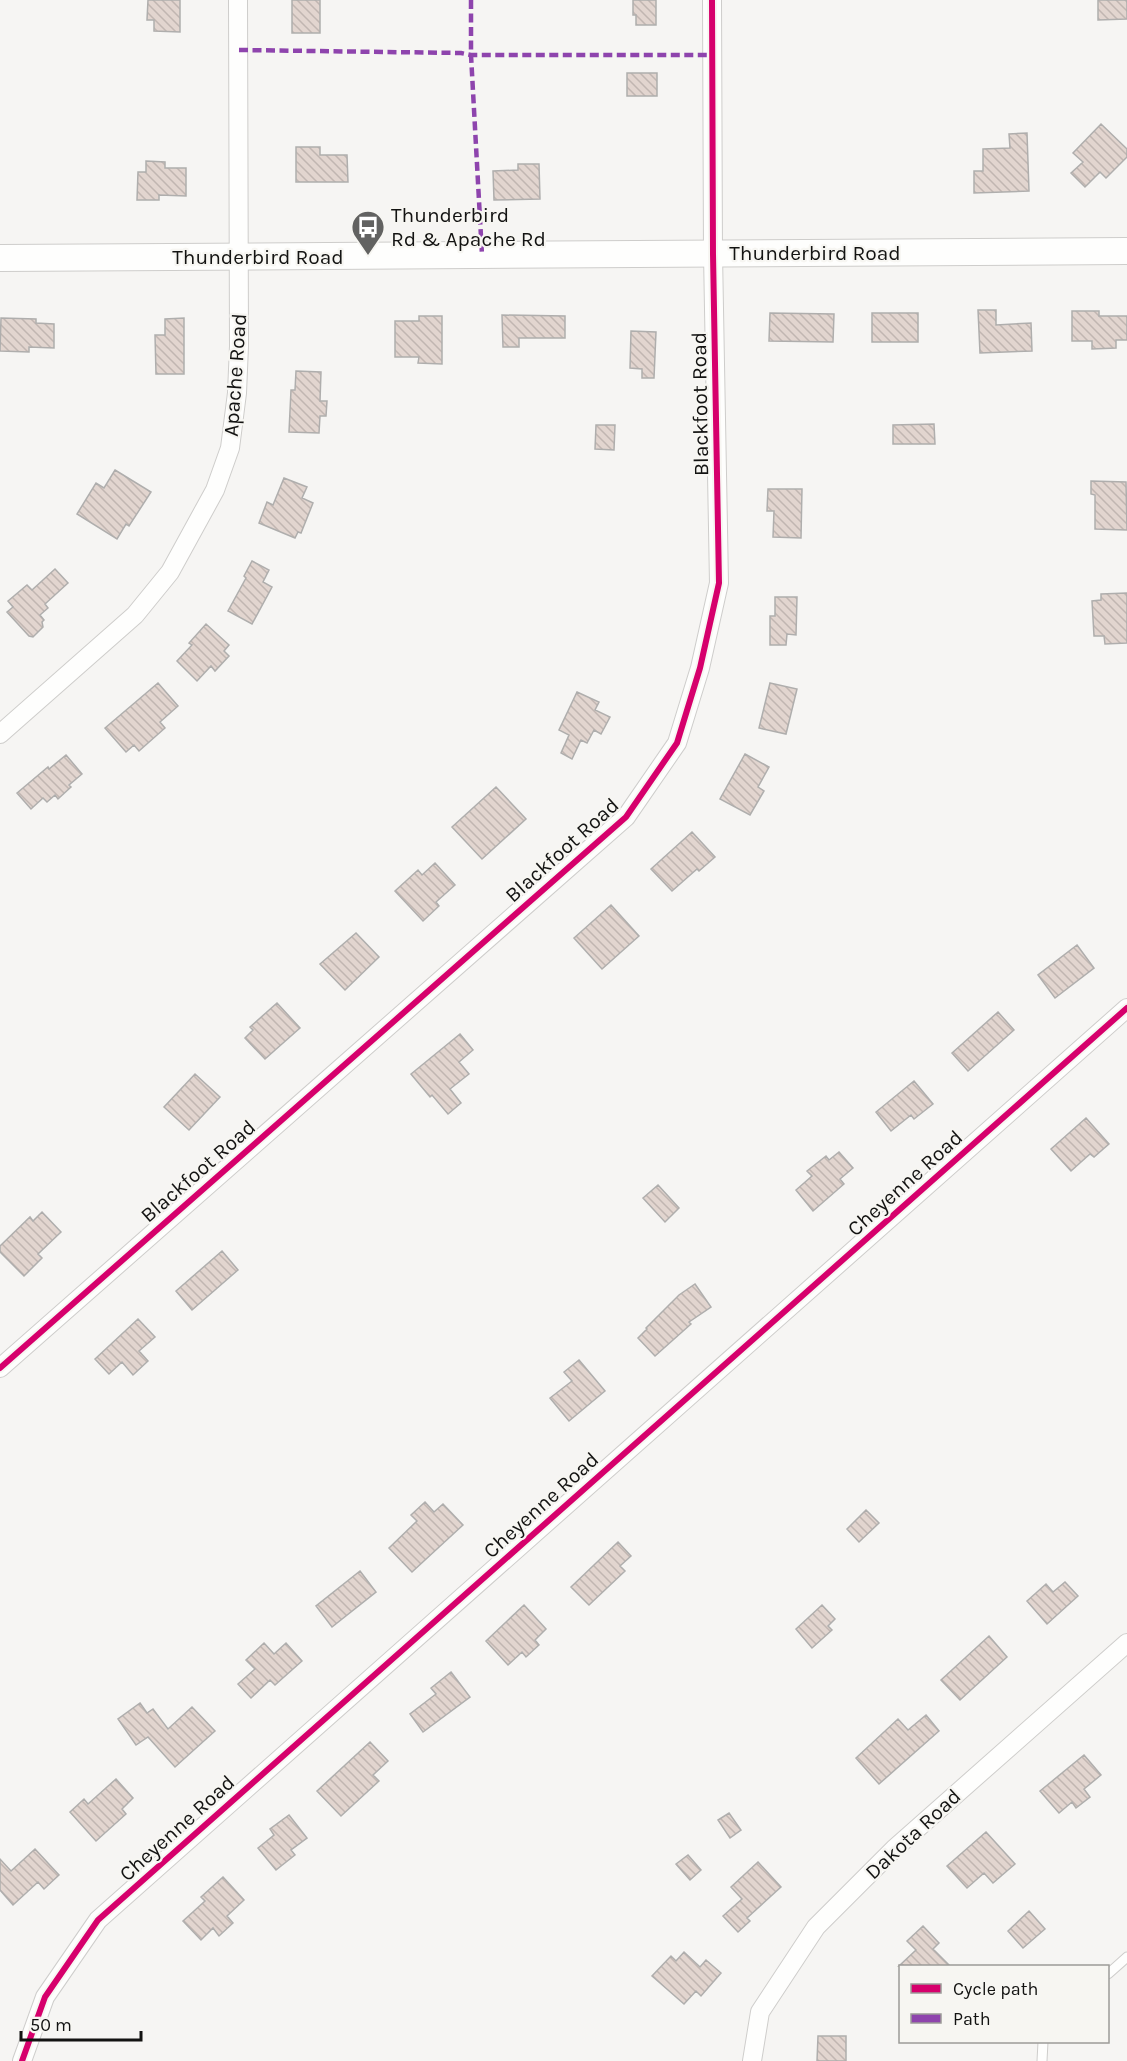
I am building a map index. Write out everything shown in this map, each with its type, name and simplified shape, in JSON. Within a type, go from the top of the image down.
[{"type":"main road","name":"Thunderbird Road","points":[[0,258],[1127,251]]},
{"type":"street","name":"Apache Road","points":[[0,734],[135,615],[170,572],[215,490],[230,448],[237,393],[240,257],[238,0]]},
{"type":"street","name":"Blackfoot Road","points":[[0,1368],[626,817],[677,743],[700,668],[719,583],[713,254],[712,0]]},
{"type":"street","name":"Cheyenne Road","points":[[21,2061],[45,1997],[98,1920],[1127,1008]]},
{"type":"street","name":"Dakota Road","points":[[752,2061],[760,2012],[816,1927],[894,1849],[1127,1643]]},
{"type":"lane","points":[[1109,1972],[1127,1957]]},
{"type":"lane","points":[[1042,2061],[1043,2043]]},
{"type":"building","points":[[148,0],[180,0],[180,32],[154,31],[154,20],[147,20]]},
{"type":"building","points":[[292,0],[320,0],[320,33],[292,33]]},
{"type":"building","points":[[633,0],[656,0],[656,25],[636,25]]},
{"type":"building","points":[[1098,0],[1127,0],[1127,19],[1098,20]]},
{"type":"building","points":[[627,73],[657,73],[657,96],[627,96]]},
{"type":"building","points":[[1101,124],[1127,149],[1127,157],[1106,178],[1100,172],[1085,187],[1071,173],[1083,162],[1073,153]]},
{"type":"building","points":[[1027,133],[1029,191],[974,193],[974,171],[983,171],[983,149],[1010,148],[1009,134]]},
{"type":"building","points":[[296,147],[320,147],[320,155],[347,155],[348,182],[296,182]]},
{"type":"building","points":[[146,161],[165,162],[165,168],[186,168],[186,196],[159,195],[159,200],[137,200],[138,172],[146,172]]},
{"type":"building","points":[[518,164],[539,164],[540,199],[494,200],[493,171],[518,170]]},
{"type":"building","points":[[978,310],[996,310],[996,325],[1031,323],[1032,351],[980,353]]},
{"type":"building","points":[[1072,311],[1099,311],[1099,316],[1127,316],[1127,340],[1116,340],[1116,348],[1092,349],[1092,341],[1072,341]]},
{"type":"building","points":[[770,313],[834,314],[833,342],[769,341]]},
{"type":"building","points":[[872,313],[918,313],[918,342],[872,342]]},
{"type":"building","points":[[502,315],[565,316],[565,338],[519,338],[519,347],[503,347]]},
{"type":"building","points":[[419,316],[442,316],[442,364],[418,363],[419,357],[395,357],[395,321],[419,321]]},
{"type":"building","points":[[1,318],[36,319],[36,323],[54,324],[54,348],[29,347],[29,352],[0,351]]},
{"type":"building","points":[[184,318],[184,374],[156,374],[155,335],[165,335],[165,319]]},
{"type":"building","points":[[631,331],[656,332],[654,378],[642,378],[642,369],[630,368]]},
{"type":"building","points":[[296,371],[321,372],[320,401],[327,401],[326,416],[320,416],[319,433],[289,432],[291,390],[295,390]]},
{"type":"building","points":[[934,424],[935,444],[893,444],[893,425]]},
{"type":"building","points":[[596,425],[615,425],[614,450],[595,449]]},
{"type":"building","points":[[115,470],[151,492],[129,526],[126,524],[117,539],[77,514],[96,483],[104,488]]},
{"type":"building","points":[[284,478],[307,487],[302,498],[313,503],[301,533],[298,532],[295,538],[259,523],[267,502],[273,505]]},
{"type":"building","points":[[1091,481],[1126,482],[1127,530],[1095,529],[1095,495],[1091,494]]},
{"type":"building","points":[[768,489],[802,489],[801,538],[773,537],[774,511],[767,511]]},
{"type":"building","points":[[252,561],[269,570],[263,582],[272,587],[252,624],[228,611],[246,578],[244,576]]},
{"type":"building","points":[[55,569],[68,583],[45,604],[48,608],[40,615],[44,620],[43,627],[33,637],[29,636],[7,612],[13,607],[8,601],[27,585],[32,590]]},
{"type":"building","points":[[1127,593],[1127,643],[1105,644],[1104,636],[1094,636],[1092,601],[1101,600],[1101,594]]},
{"type":"building","points":[[775,597],[797,597],[796,635],[787,634],[786,645],[770,645],[770,616],[775,616]]},
{"type":"building","points":[[206,624],[229,645],[224,651],[229,656],[215,671],[211,666],[197,681],[177,661],[192,645],[189,643]]},
{"type":"building","points":[[158,683],[178,706],[160,722],[165,728],[139,751],[134,745],[126,752],[105,728]]},
{"type":"building","points":[[770,683],[797,689],[786,734],[759,728]]},
{"type":"building","points":[[577,692],[599,702],[595,710],[610,717],[601,734],[594,730],[587,743],[581,740],[572,759],[561,753],[569,735],[559,730]]},
{"type":"building","points":[[745,754],[769,767],[758,787],[764,791],[750,815],[720,799]]},
{"type":"building","points":[[66,755],[82,774],[58,799],[55,795],[47,802],[43,798],[31,809],[17,793]]},
{"type":"building","points":[[496,787],[526,819],[482,859],[452,827]]},
{"type":"building","points":[[692,832],[715,857],[672,891],[651,869]]},
{"type":"building","points":[[435,863],[455,885],[436,902],[439,906],[423,921],[395,891],[418,870],[422,875]]},
{"type":"building","points":[[611,905],[639,936],[602,969],[574,938]]},
{"type":"building","points":[[356,933],[379,957],[345,990],[320,964]]},
{"type":"building","points":[[1077,945],[1094,968],[1055,998],[1038,975]]},
{"type":"building","points":[[277,1003],[300,1028],[265,1059],[245,1038],[253,1030],[250,1027]]},
{"type":"building","points":[[998,1012],[1014,1030],[968,1071],[952,1053]]},
{"type":"building","points":[[460,1034],[473,1050],[459,1062],[469,1074],[450,1089],[461,1103],[448,1114],[411,1074]]},
{"type":"building","points":[[195,1074],[220,1097],[189,1130],[164,1107]]},
{"type":"building","points":[[914,1081],[933,1104],[914,1119],[911,1115],[891,1131],[876,1112]]},
{"type":"building","points":[[1086,1118],[1109,1144],[1094,1157],[1090,1154],[1071,1171],[1051,1149]]},
{"type":"building","points":[[839,1152],[853,1168],[840,1179],[844,1184],[813,1211],[796,1190],[812,1176],[807,1171],[826,1156],[829,1160]]},
{"type":"building","points":[[658,1185],[679,1208],[665,1222],[643,1198]]},
{"type":"building","points":[[42,1212],[61,1232],[38,1254],[42,1258],[24,1276],[0,1252],[0,1246],[30,1217],[33,1221]]},
{"type":"building","points":[[222,1251],[238,1270],[192,1310],[176,1291]]},
{"type":"building","points":[[695,1284],[711,1307],[689,1322],[691,1324],[655,1356],[638,1338],[679,1295]]},
{"type":"building","points":[[138,1319],[155,1337],[139,1351],[148,1361],[133,1375],[122,1362],[109,1374],[95,1359]]},
{"type":"building","points":[[579,1360],[605,1391],[569,1421],[550,1398],[572,1381],[564,1372]]},
{"type":"building","points":[[425,1502],[434,1512],[443,1504],[463,1525],[412,1572],[389,1548],[417,1521],[411,1515]]},
{"type":"building","points":[[866,1510],[879,1523],[859,1542],[847,1529]]},
{"type":"building","points":[[618,1542],[631,1556],[620,1566],[625,1571],[589,1605],[571,1587]]},
{"type":"building","points":[[360,1571],[376,1592],[332,1627],[316,1606]]},
{"type":"building","points":[[1065,1582],[1078,1596],[1047,1624],[1027,1601],[1046,1584],[1053,1592]]},
{"type":"building","points":[[524,1605],[546,1629],[535,1640],[539,1645],[526,1657],[522,1652],[508,1665],[486,1641]]},
{"type":"building","points":[[822,1605],[835,1619],[828,1626],[832,1630],[812,1648],[796,1629]]},
{"type":"building","points":[[989,1636],[1007,1657],[960,1700],[941,1680]]},
{"type":"building","points":[[264,1643],[274,1654],[286,1643],[302,1661],[275,1685],[270,1680],[251,1698],[238,1684],[255,1669],[246,1660]]},
{"type":"building","points":[[451,1672],[470,1697],[423,1732],[410,1714],[436,1694],[431,1688]]},
{"type":"building","points":[[140,1703],[147,1713],[153,1709],[168,1729],[192,1707],[215,1731],[175,1767],[148,1737],[136,1745],[118,1719]]},
{"type":"building","points":[[926,1715],[939,1731],[879,1784],[856,1758],[898,1719],[908,1730]]},
{"type":"building","points":[[370,1742],[388,1761],[373,1775],[379,1781],[341,1816],[317,1791]]},
{"type":"building","points":[[1084,1755],[1101,1775],[1084,1789],[1090,1797],[1076,1808],[1072,1802],[1059,1813],[1040,1791]]},
{"type":"building","points":[[116,1779],[133,1798],[122,1809],[126,1814],[96,1841],[70,1812],[84,1799],[88,1804]]},
{"type":"building","points":[[729,1813],[741,1830],[730,1838],[718,1820]]},
{"type":"building","points":[[289,1815],[307,1838],[291,1850],[295,1855],[276,1870],[258,1848],[274,1835],[270,1829]]},
{"type":"building","points":[[986,1832],[1015,1864],[993,1883],[984,1873],[967,1888],[947,1866]]},
{"type":"building","points":[[35,1849],[59,1875],[44,1889],[38,1882],[13,1905],[0,1890],[0,1859],[11,1871]]},
{"type":"building","points":[[688,1855],[701,1870],[690,1880],[676,1864]]},
{"type":"building","points":[[758,1862],[781,1887],[747,1918],[750,1921],[738,1932],[723,1916],[742,1899],[731,1887]]},
{"type":"building","points":[[223,1877],[244,1900],[227,1916],[233,1923],[219,1936],[213,1928],[201,1940],[183,1921],[205,1901],[201,1897]]},
{"type":"building","points":[[1029,1911],[1045,1929],[1023,1948],[1008,1931]]},
{"type":"building","points":[[923,1926],[939,1943],[933,1949],[949,1965],[900,1965],[916,1950],[907,1941]]},
{"type":"building","points":[[684,1952],[700,1967],[706,1960],[721,1973],[701,1996],[696,1991],[684,2004],[652,1976],[671,1956],[676,1961]]},
{"type":"building","points":[[818,2036],[846,2036],[846,2061],[817,2061]]},
{"type":"marked path","points":[[471,0],[471,55],[482,255]]},
{"type":"marked path","points":[[239,50],[471,55],[712,55]]},
{"type":"cycle path","points":[[0,1368],[626,817],[677,743],[700,668],[719,583],[713,254],[712,0]]},
{"type":"cycle path","points":[[22,2061],[45,1997],[98,1920],[1127,1008]]},
{"type":"place","name":"Thunderbird Rd & Apache Rd","points":[[368,256]]}]
